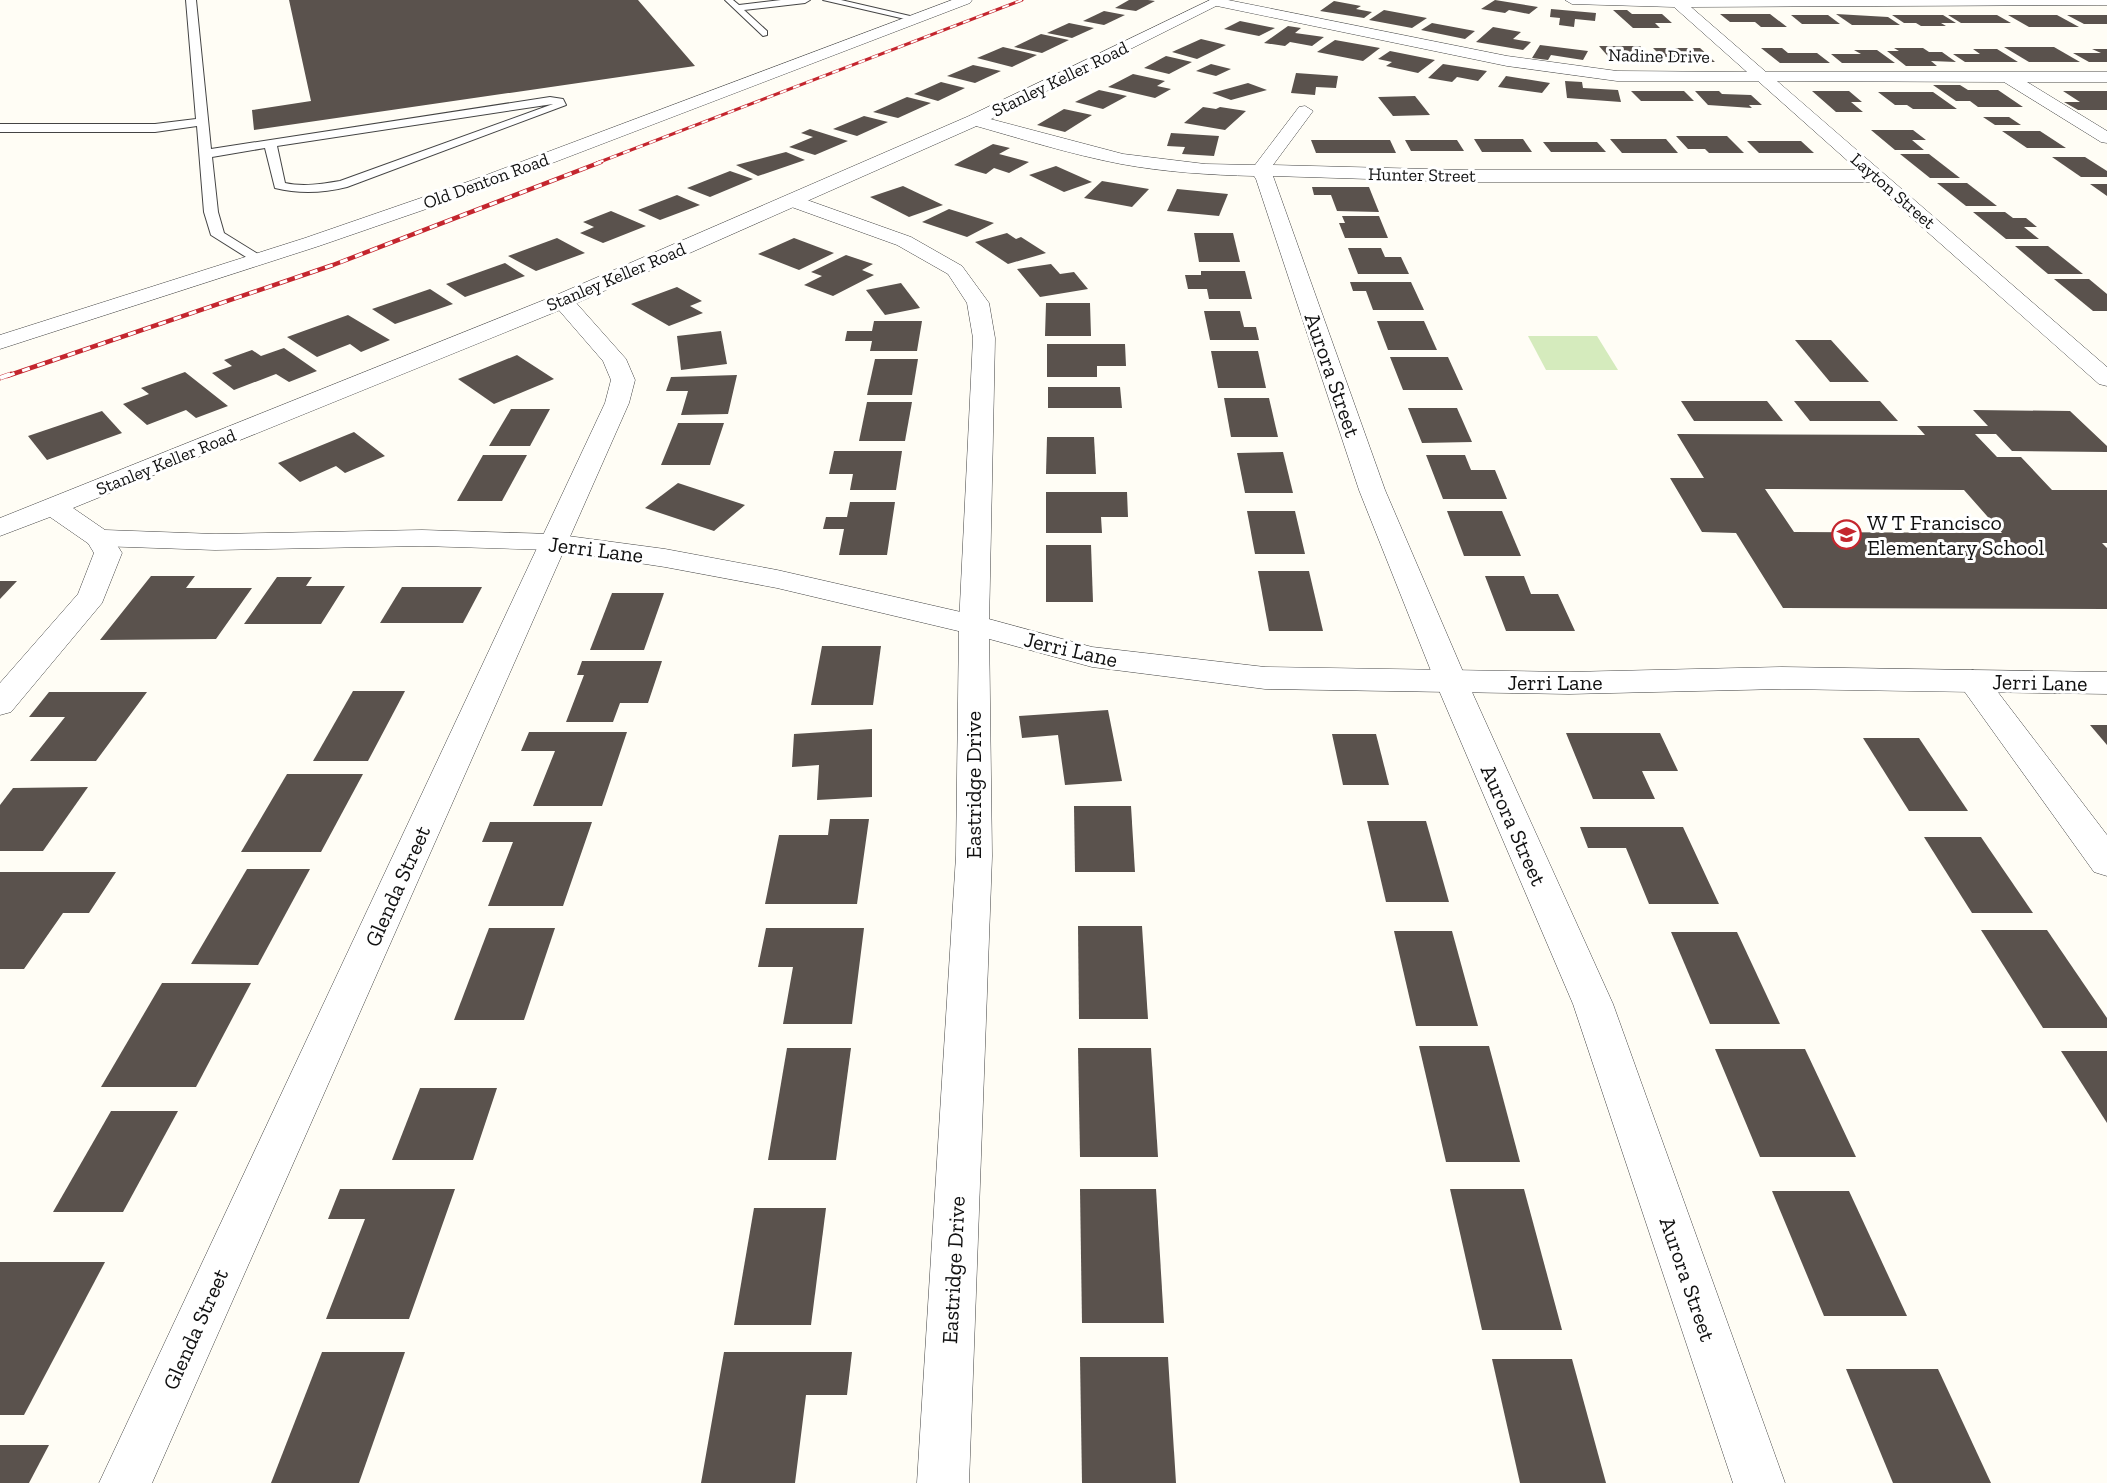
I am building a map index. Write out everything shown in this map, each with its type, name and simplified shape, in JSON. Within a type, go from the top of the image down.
[{"type":"street","name":"Old Denton Road","points":[[0,342],[259,259],[480,184],[965,0]]},
{"type":"street","points":[[1572,0],[1678,3],[2107,1]]},
{"type":"street","name":"Nadine Drive","points":[[1219,1],[1551,69],[1617,76],[2107,77]]},
{"type":"street","name":"Stanley Keller Road","points":[[0,528],[562,301],[975,120],[1219,1]]},
{"type":"street","name":"Layton Street","points":[[1678,3],[2107,379]]},
{"type":"street","points":[[2008,77],[2107,138]]},
{"type":"street","points":[[1260,171],[1305,111]]},
{"type":"street","name":"Hunter Street","points":[[975,120],[1123,159],[1205,169],[1465,176],[1876,176]]},
{"type":"street","name":"Aurora Street","points":[[1260,171],[1269,190],[1372,490],[1452,681],[1593,1004],[1759,1483]]},
{"type":"street","name":"Eastridge Drive","points":[[793,201],[904,241],[955,270],[978,303],[984,338],[974,625],[974,856],[943,1483]]},
{"type":"street","name":"Glenda Street","points":[[125,1483],[617,403],[623,380],[614,359],[562,301]]},
{"type":"street","points":[[0,704],[92,597],[108,553],[99,538],[53,507]]},
{"type":"street","name":"Jerri Lane","points":[[99,538],[215,542],[422,538],[554,542],[665,558],[777,579],[974,625],[1092,657],[1253,677],[1569,683],[1782,678],[2107,683]]},
{"type":"street","points":[[1973,681],[2107,862]]},
{"type":"lane","points":[[191,0],[211,212],[218,235],[259,259]]},
{"type":"lane","points":[[728,0],[763,33]]},
{"type":"lane","points":[[737,8],[805,0]]},
{"type":"lane","points":[[828,0],[918,19]]},
{"type":"lane","points":[[205,154],[550,100],[559,101],[560,105],[343,184],[316,189],[292,189],[279,185],[270,144]]},
{"type":"lane","points":[[0,128],[155,128],[201,122]]},
{"type":"green space","points":[[1528,336],[1597,336],[1618,370],[1546,370]]},
{"type":"building","points":[[289,0],[638,0],[695,66],[254,130],[252,110],[311,101]]},
{"type":"building","points":[[1129,0],[1155,1],[1136,11],[1115,8]]},
{"type":"building","points":[[1495,0],[1538,7],[1529,14],[1509,10],[1505,13],[1481,9]]},
{"type":"building","points":[[1334,1],[1361,6],[1356,9],[1372,12],[1364,18],[1320,11]]},
{"type":"building","points":[[1551,9],[1596,13],[1595,21],[1575,19],[1574,27],[1559,25],[1560,18],[1550,17]]},
{"type":"building","points":[[1384,10],[1427,18],[1412,28],[1369,20]]},
{"type":"building","points":[[1613,10],[1627,10],[1632,14],[1662,14],[1672,23],[1655,23],[1660,28],[1633,28]]},
{"type":"building","points":[[1104,11],[1125,15],[1104,25],[1083,21]]},
{"type":"building","points":[[1720,14],[1770,14],[1787,27],[1761,27],[1755,22],[1730,22]]},
{"type":"building","points":[[1836,14],[1888,17],[1900,25],[1852,25]]},
{"type":"building","points":[[1791,15],[1828,15],[1840,24],[1802,24]]},
{"type":"building","points":[[1892,15],[1943,15],[1956,23],[1941,23],[1946,26],[1921,26],[1916,23],[1904,23]]},
{"type":"building","points":[[1948,15],[1997,15],[2011,23],[1961,23]]},
{"type":"building","points":[[2008,15],[2057,15],[2079,27],[2029,27]]},
{"type":"building","points":[[2067,15],[2107,15],[2107,24],[2084,24]]},
{"type":"building","points":[[1240,21],[1275,28],[1259,36],[1224,29]]},
{"type":"building","points":[[1069,23],[1094,28],[1072,38],[1047,33]]},
{"type":"building","points":[[1432,23],[1475,31],[1465,39],[1421,30]]},
{"type":"building","points":[[1288,26],[1301,28],[1295,33],[1324,37],[1312,46],[1290,42],[1285,46],[1264,43]]},
{"type":"building","points":[[1493,27],[1521,32],[1513,39],[1531,42],[1523,50],[1476,42]]},
{"type":"building","points":[[1041,34],[1069,40],[1042,53],[1014,47]]},
{"type":"building","points":[[1201,39],[1226,45],[1197,59],[1172,52]]},
{"type":"building","points":[[1335,40],[1380,48],[1363,61],[1317,52]]},
{"type":"building","points":[[1540,45],[1588,51],[1583,60],[1551,55],[1548,60],[1532,58]]},
{"type":"building","points":[[1599,46],[1640,46],[1656,62],[1613,62]]},
{"type":"building","points":[[1003,47],[1037,55],[1012,67],[977,58]]},
{"type":"building","points":[[2004,47],[2054,47],[2080,62],[2029,62]]},
{"type":"building","points":[[1653,48],[1700,48],[1715,62],[1685,62],[1680,57],[1662,57]]},
{"type":"building","points":[[1761,48],[1782,48],[1788,53],[1817,53],[1830,63],[1780,63]]},
{"type":"building","points":[[1894,48],[1923,48],[1929,52],[1942,52],[1956,62],[1931,61],[1937,66],[1906,66],[1887,51],[1899,51]]},
{"type":"building","points":[[1973,49],[1997,49],[2018,62],[1965,62],[1953,54],[1980,54]]},
{"type":"building","points":[[2092,49],[2107,49],[2107,62],[2089,62],[2073,53],[2101,53]]},
{"type":"building","points":[[1854,50],[1877,50],[1895,63],[1842,63],[1831,54],[1861,54]]},
{"type":"building","points":[[1390,51],[1435,60],[1418,73],[1386,66],[1392,62],[1378,59]]},
{"type":"building","points":[[1166,56],[1192,62],[1169,74],[1144,68]]},
{"type":"building","points":[[1211,64],[1231,69],[1216,76],[1196,71]]},
{"type":"building","points":[[1443,64],[1487,71],[1478,81],[1457,77],[1452,82],[1428,78]]},
{"type":"building","points":[[973,65],[1001,71],[975,83],[947,76]]},
{"type":"building","points":[[1296,73],[1338,76],[1336,88],[1316,87],[1315,95],[1291,93]]},
{"type":"building","points":[[1133,74],[1165,81],[1157,86],[1171,89],[1155,98],[1108,87]]},
{"type":"building","points":[[1506,76],[1550,83],[1542,93],[1498,87]]},
{"type":"building","points":[[1565,81],[1582,82],[1583,88],[1618,90],[1621,102],[1567,98]]},
{"type":"building","points":[[941,82],[965,88],[938,101],[914,94]]},
{"type":"building","points":[[1248,83],[1267,90],[1231,100],[1212,93]]},
{"type":"building","points":[[1933,85],[1960,85],[1968,90],[1998,90],[2023,107],[1978,107],[1970,101],[1956,101]]},
{"type":"building","points":[[1099,90],[1127,96],[1103,109],[1075,102]]},
{"type":"building","points":[[1631,91],[1684,91],[1694,101],[1641,101]]},
{"type":"building","points":[[1695,91],[1751,95],[1762,105],[1749,105],[1752,108],[1708,105]]},
{"type":"building","points":[[1812,91],[1849,91],[1862,102],[1851,102],[1863,112],[1836,112]]},
{"type":"building","points":[[2063,91],[2107,91],[2107,110],[2078,110],[2064,102],[2080,102]]},
{"type":"building","points":[[1878,92],[1933,92],[1957,109],[1913,109],[1907,105],[1895,105]]},
{"type":"building","points":[[1415,96],[1430,115],[1393,116],[1378,97]]},
{"type":"building","points":[[907,97],[931,103],[898,118],[873,112]]},
{"type":"building","points":[[1203,107],[1246,111],[1225,130],[1184,123]]},
{"type":"building","points":[[1064,109],[1092,115],[1065,132],[1037,125]]},
{"type":"building","points":[[864,116],[888,122],[857,136],[833,129]]},
{"type":"building","points":[[1983,117],[2009,117],[2021,125],[1995,125]]},
{"type":"building","points":[[810,129],[848,141],[815,155],[789,147],[813,137],[801,133]]},
{"type":"building","points":[[1871,130],[1913,130],[1926,140],[1912,140],[1924,150],[1895,150]]},
{"type":"building","points":[[2002,131],[2040,131],[2066,148],[2027,148]]},
{"type":"building","points":[[1171,133],[1219,136],[1214,156],[1182,154],[1185,147],[1167,146]]},
{"type":"building","points":[[1676,136],[1727,136],[1744,153],[1709,153],[1705,149],[1688,149]]},
{"type":"building","points":[[1474,139],[1523,139],[1532,152],[1482,152]]},
{"type":"building","points":[[1610,139],[1666,139],[1678,153],[1622,153]]},
{"type":"building","points":[[1311,140],[1390,140],[1396,153],[1316,153]]},
{"type":"building","points":[[1405,140],[1457,140],[1464,151],[1411,151]]},
{"type":"building","points":[[1747,141],[1801,141],[1814,153],[1759,153]]},
{"type":"building","points":[[1543,142],[1597,142],[1606,152],[1551,152]]},
{"type":"building","points":[[993,144],[1010,148],[999,154],[1029,162],[1009,173],[994,168],[986,174],[954,165]]},
{"type":"building","points":[[786,152],[805,160],[758,176],[736,165]]},
{"type":"building","points":[[1900,154],[1929,154],[1960,178],[1930,178]]},
{"type":"building","points":[[2052,157],[2085,157],[2107,171],[2107,177],[2081,177]]},
{"type":"building","points":[[1056,166],[1092,182],[1064,192],[1029,175]]},
{"type":"building","points":[[730,171],[753,179],[710,197],[687,188]]},
{"type":"building","points":[[1102,181],[1149,189],[1132,207],[1084,198]]},
{"type":"building","points":[[1937,183],[1967,183],[1997,206],[1966,206]]},
{"type":"building","points":[[2090,184],[2107,184],[2107,196]]},
{"type":"building","points":[[903,186],[943,205],[909,217],[870,197]]},
{"type":"building","points":[[1312,187],[1369,187],[1379,212],[1337,211],[1331,195],[1314,195]]},
{"type":"building","points":[[1177,189],[1228,194],[1219,216],[1167,211]]},
{"type":"building","points":[[677,195],[700,205],[660,220],[638,210]]},
{"type":"building","points":[[949,209],[994,223],[967,237],[922,222]]},
{"type":"building","points":[[611,211],[646,226],[603,243],[580,233],[594,227],[583,222]]},
{"type":"building","points":[[1973,212],[2005,212],[2013,218],[2026,218],[2037,227],[2024,227],[2039,239],[2006,239]]},
{"type":"building","points":[[1342,216],[1379,216],[1388,238],[1345,238],[1339,223],[1345,223]]},
{"type":"building","points":[[1007,233],[1016,239],[1021,237],[1046,253],[1008,264],[975,242]]},
{"type":"building","points":[[1194,233],[1233,233],[1240,262],[1199,262]]},
{"type":"building","points":[[557,238],[585,253],[536,271],[508,256]]},
{"type":"building","points":[[794,238],[834,253],[799,270],[758,254]]},
{"type":"building","points":[[2015,246],[2048,246],[2083,274],[2048,274]]},
{"type":"building","points":[[1348,248],[1381,248],[1385,257],[1401,257],[1409,274],[1358,274]]},
{"type":"building","points":[[846,255],[873,264],[862,270],[874,275],[833,296],[804,285],[822,276],[811,272]]},
{"type":"building","points":[[505,263],[525,276],[465,297],[446,284]]},
{"type":"building","points":[[1051,264],[1060,274],[1074,272],[1088,289],[1040,297],[1017,269]]},
{"type":"building","points":[[1201,271],[1245,271],[1252,299],[1209,299],[1207,289],[1188,289],[1185,275],[1201,275]]},
{"type":"building","points":[[2054,279],[2089,279],[2107,294],[2107,311],[2093,311]]},
{"type":"building","points":[[1350,282],[1411,282],[1424,310],[1373,310],[1366,291],[1353,291]]},
{"type":"building","points":[[901,283],[920,308],[885,315],[866,290]]},
{"type":"building","points":[[677,287],[702,301],[690,306],[703,313],[669,326],[631,304]]},
{"type":"building","points":[[430,289],[453,304],[395,324],[372,309]]},
{"type":"building","points":[[1046,303],[1090,303],[1091,336],[1045,336]]},
{"type":"building","points":[[1204,311],[1240,311],[1244,327],[1256,327],[1259,340],[1210,340]]},
{"type":"building","points":[[348,315],[390,340],[361,352],[350,344],[317,357],[287,337]]},
{"type":"building","points":[[874,321],[922,321],[917,351],[870,351],[872,341],[845,341],[847,331],[872,331]]},
{"type":"building","points":[[1377,321],[1424,321],[1437,350],[1388,350]]},
{"type":"building","points":[[721,331],[727,364],[681,370],[677,336]]},
{"type":"building","points":[[1795,340],[1831,340],[1869,382],[1830,382]]},
{"type":"building","points":[[1047,344],[1125,344],[1126,366],[1097,366],[1097,377],[1047,377]]},
{"type":"building","points":[[284,348],[317,371],[289,382],[276,374],[234,390],[212,373],[232,366],[224,360],[252,350],[261,356]]},
{"type":"building","points":[[1211,351],[1258,351],[1266,388],[1218,388]]},
{"type":"building","points":[[517,355],[554,379],[494,404],[458,379]]},
{"type":"building","points":[[1390,357],[1448,357],[1463,390],[1403,390]]},
{"type":"building","points":[[875,359],[918,359],[912,395],[867,395]]},
{"type":"building","points":[[185,372],[228,406],[196,418],[186,410],[147,425],[123,404],[149,394],[141,388]]},
{"type":"building","points":[[737,375],[728,414],[681,415],[688,391],[666,391],[671,377]]},
{"type":"building","points":[[1048,387],[1120,387],[1122,408],[1048,408]]},
{"type":"building","points":[[1224,398],[1269,398],[1278,437],[1231,437]]},
{"type":"building","points":[[1681,401],[1767,401],[1783,421],[1694,421]]},
{"type":"building","points":[[1794,401],[1880,401],[1898,421],[1810,421]]},
{"type":"building","points":[[867,402],[912,402],[905,441],[859,441]]},
{"type":"building","points":[[1408,408],[1457,408],[1472,442],[1422,443]]},
{"type":"building","points":[[511,409],[550,409],[530,446],[489,446]]},
{"type":"building","points":[[1973,410],[2070,411],[2107,446],[2107,452],[2012,451],[1996,434],[1975,434],[1997,457],[2021,457],[2052,490],[2107,490],[2107,543],[2102,543],[2107,548],[2107,609],[1783,608],[1736,533],[1702,532],[1670,478],[1704,478],[1677,434],[1925,435],[1917,426],[1988,426]],"holes":[[[1765,489],[1964,490],[2002,533],[1794,532]]]},
{"type":"building","points":[[102,411],[122,433],[47,460],[28,436]]},
{"type":"building","points":[[678,423],[724,423],[710,465],[661,465]]},
{"type":"building","points":[[354,432],[385,456],[345,473],[336,466],[300,482],[278,463]]},
{"type":"building","points":[[1047,437],[1094,437],[1096,474],[1046,474]]},
{"type":"building","points":[[834,451],[902,451],[896,490],[850,490],[853,474],[829,474]]},
{"type":"building","points":[[1283,452],[1293,493],[1245,493],[1237,453]]},
{"type":"building","points":[[483,455],[527,455],[502,501],[457,501]]},
{"type":"building","points":[[1426,455],[1465,455],[1471,470],[1495,470],[1507,499],[1443,499]]},
{"type":"building","points":[[678,483],[745,505],[714,531],[645,508]]},
{"type":"building","points":[[1046,492],[1127,492],[1128,517],[1101,517],[1102,533],[1046,533]]},
{"type":"building","points":[[850,502],[895,502],[887,555],[839,555],[844,529],[823,529],[826,517],[847,517]]},
{"type":"building","points":[[1247,511],[1295,511],[1305,554],[1255,554]]},
{"type":"building","points":[[1447,511],[1502,511],[1521,556],[1464,556]]},
{"type":"building","points":[[1046,545],[1091,545],[1093,602],[1046,602]]},
{"type":"building","points":[[1258,571],[1309,571],[1323,631],[1269,631]]},
{"type":"building","points":[[151,576],[195,576],[186,588],[252,588],[216,639],[100,640]]},
{"type":"building","points":[[1485,576],[1524,576],[1531,594],[1558,594],[1575,631],[1506,631]]},
{"type":"building","points":[[277,577],[312,577],[306,586],[345,586],[321,624],[244,624]]},
{"type":"building","points":[[0,581],[17,581],[0,599]]},
{"type":"building","points":[[402,587],[482,587],[463,623],[380,623]]},
{"type":"building","points":[[612,593],[664,593],[644,650],[590,650]]},
{"type":"building","points":[[822,646],[881,646],[873,705],[811,705]]},
{"type":"building","points":[[582,661],[662,661],[648,703],[620,703],[613,722],[566,722],[584,675],[577,675]]},
{"type":"building","points":[[353,691],[405,691],[368,761],[313,761]]},
{"type":"building","points":[[49,692],[147,692],[96,761],[30,761],[65,717],[29,717]]},
{"type":"building","points":[[1108,710],[1122,781],[1065,785],[1058,735],[1022,738],[1019,716]]},
{"type":"building","points":[[2090,725],[2107,725],[2107,745]]},
{"type":"building","points":[[872,729],[872,797],[817,800],[819,765],[792,767],[794,734]]},
{"type":"building","points":[[529,732],[627,732],[602,806],[533,806],[555,751],[521,751]]},
{"type":"building","points":[[1566,733],[1660,733],[1678,771],[1642,771],[1655,799],[1593,799]]},
{"type":"building","points":[[1332,734],[1376,734],[1389,785],[1343,785]]},
{"type":"building","points":[[1863,738],[1919,738],[1968,811],[1909,811]]},
{"type":"building","points":[[287,774],[363,774],[321,852],[241,852]]},
{"type":"building","points":[[88,787],[43,851],[0,851],[0,805],[13,788]]},
{"type":"building","points":[[1074,806],[1131,806],[1135,872],[1075,872]]},
{"type":"building","points":[[830,819],[869,819],[857,904],[765,904],[779,835],[828,835]]},
{"type":"building","points":[[1367,821],[1426,821],[1449,902],[1386,902]]},
{"type":"building","points":[[490,822],[592,822],[563,906],[488,906],[513,842],[482,842]]},
{"type":"building","points":[[1580,827],[1683,827],[1719,904],[1649,904],[1626,848],[1588,848]]},
{"type":"building","points":[[1924,837],[1981,837],[2033,913],[1972,913]]},
{"type":"building","points":[[247,869],[310,869],[258,965],[191,964]]},
{"type":"building","points":[[0,872],[116,872],[89,913],[63,913],[24,969],[0,969]]},
{"type":"building","points":[[1078,926],[1142,926],[1148,1019],[1079,1019]]},
{"type":"building","points":[[489,928],[555,928],[524,1020],[454,1020]]},
{"type":"building","points":[[766,928],[864,928],[852,1024],[783,1024],[793,967],[758,967]]},
{"type":"building","points":[[1981,930],[2047,930],[2107,1018],[2107,1028],[2043,1028]]},
{"type":"building","points":[[1394,931],[1452,931],[1478,1026],[1416,1026]]},
{"type":"building","points":[[1671,932],[1737,932],[1780,1024],[1710,1024]]},
{"type":"building","points":[[162,983],[251,983],[196,1087],[101,1087]]},
{"type":"building","points":[[1419,1046],[1489,1046],[1520,1162],[1446,1162]]},
{"type":"building","points":[[787,1048],[851,1048],[836,1160],[768,1160]]},
{"type":"building","points":[[1078,1048],[1151,1048],[1158,1157],[1080,1157]]},
{"type":"building","points":[[1715,1049],[1805,1049],[1856,1157],[1760,1157]]},
{"type":"building","points":[[2061,1051],[2107,1051],[2107,1123]]},
{"type":"building","points":[[420,1088],[497,1088],[473,1160],[392,1160]]},
{"type":"building","points":[[111,1111],[178,1111],[123,1212],[53,1212]]},
{"type":"building","points":[[340,1189],[455,1189],[409,1319],[326,1319],[365,1219],[328,1219]]},
{"type":"building","points":[[1080,1189],[1156,1189],[1164,1323],[1082,1323]]},
{"type":"building","points":[[1450,1189],[1524,1189],[1562,1330],[1482,1330]]},
{"type":"building","points":[[1772,1191],[1849,1191],[1907,1316],[1824,1316]]},
{"type":"building","points":[[754,1208],[826,1208],[811,1325],[734,1325]]},
{"type":"building","points":[[0,1262],[105,1262],[24,1415],[0,1415]]},
{"type":"building","points":[[322,1352],[405,1352],[359,1483],[271,1483]]},
{"type":"building","points":[[724,1352],[852,1352],[847,1395],[806,1395],[795,1483],[701,1483]]},
{"type":"building","points":[[1080,1357],[1168,1357],[1176,1483],[1082,1483]]},
{"type":"building","points":[[1492,1359],[1572,1359],[1606,1483],[1520,1483]]},
{"type":"building","points":[[1846,1369],[1938,1369],[1991,1483],[1893,1483]]},
{"type":"building","points":[[0,1445],[49,1445],[29,1483],[0,1483]]},
{"type":"railway","points":[[597,163],[1022,0]]},
{"type":"railway","points":[[7,376],[333,265],[601,162]]},
{"type":"railway","points":[[0,378],[11,374]]},
{"type":"place","name":"W T Francisco Elementary School","points":[[1846,535]]}]
